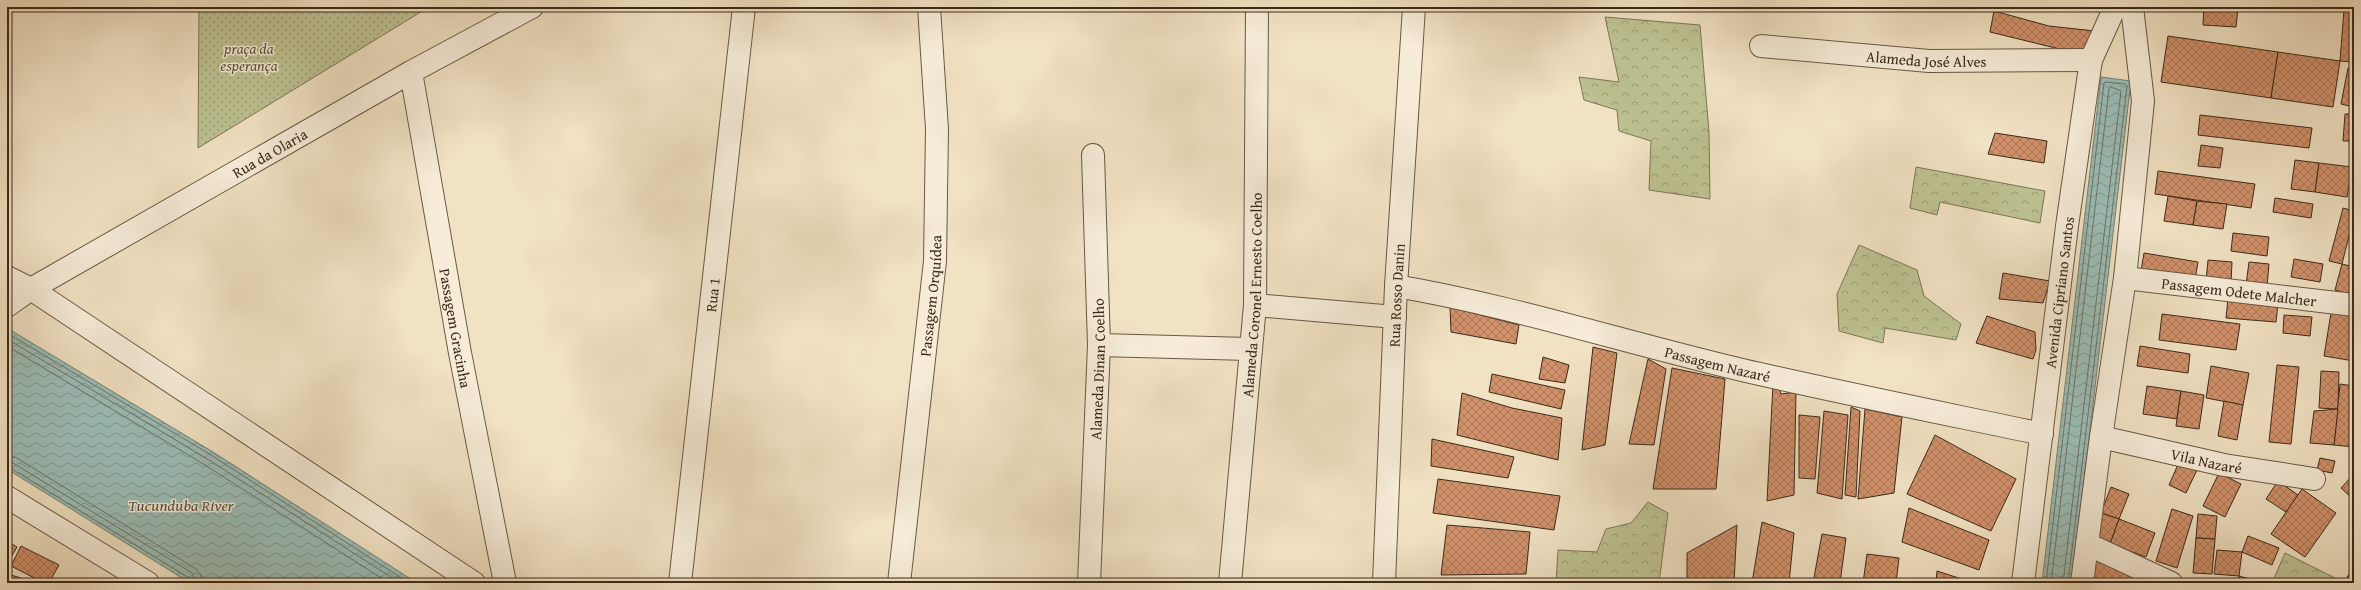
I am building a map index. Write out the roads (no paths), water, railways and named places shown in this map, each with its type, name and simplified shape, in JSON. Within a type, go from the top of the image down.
[{"type":"street","name":"Rua da Olaria","points":[[7,306],[30,289],[411,72],[532,7]]},
{"type":"street","name":"Rua 1","points":[[680,583],[744,7]]},
{"type":"street","name":"Passagem Orquídea","points":[[899,583],[935,260],[937,129],[929,7]]},
{"type":"street","name":"Alameda Coronel Ernesto Coelho","points":[[1230,583],[1254,305],[1257,7]]},
{"type":"street","name":"Rua Rosso Danin","points":[[1384,583],[1396,286],[1414,7]]},
{"type":"street","name":"Avenida Cipriano Santos","points":[[2023,583],[2064,248],[2091,60],[2115,7]]},
{"type":"street","points":[[2082,583],[2100,437],[2125,278],[2143,101],[2132,7]]},
{"type":"street","name":"Alameda José Alves","points":[[1761,46],[1929,61],[2091,60]]},
{"type":"street","name":"Passagem Gracinha","points":[[411,72],[460,353],[505,583]]},
{"type":"street","name":"Alameda Dinan Coelho","points":[[1089,583],[1099,345],[1093,155]]},
{"type":"street","points":[[7,277],[30,289],[474,583]]},
{"type":"street","name":"Passagem Odete Malcher","points":[[2125,278],[2354,305]]},
{"type":"street","name":"Passagem Nazaré","points":[[1396,286],[1438,293],[1596,331],[1741,370],[2042,434]]},
{"type":"street","points":[[1254,305],[1395,317]]},
{"type":"street","points":[[1099,345],[1249,349]]},
{"type":"street","name":"Vila Nazaré","points":[[2100,437],[2224,465],[2314,479]]},
{"type":"street","points":[[7,497],[148,583]]},
{"type":"street","points":[[2087,544],[2171,583]]},
{"type":"water","points":[[2101,77],[2131,81],[2072,583],[2042,583]]},
{"type":"water","name":"Tucunduba River","points":[[7,328],[213,452],[417,583],[190,583],[7,469]]},
{"type":"park label","name":"praça da esperança","points":[[249,56]]}]
